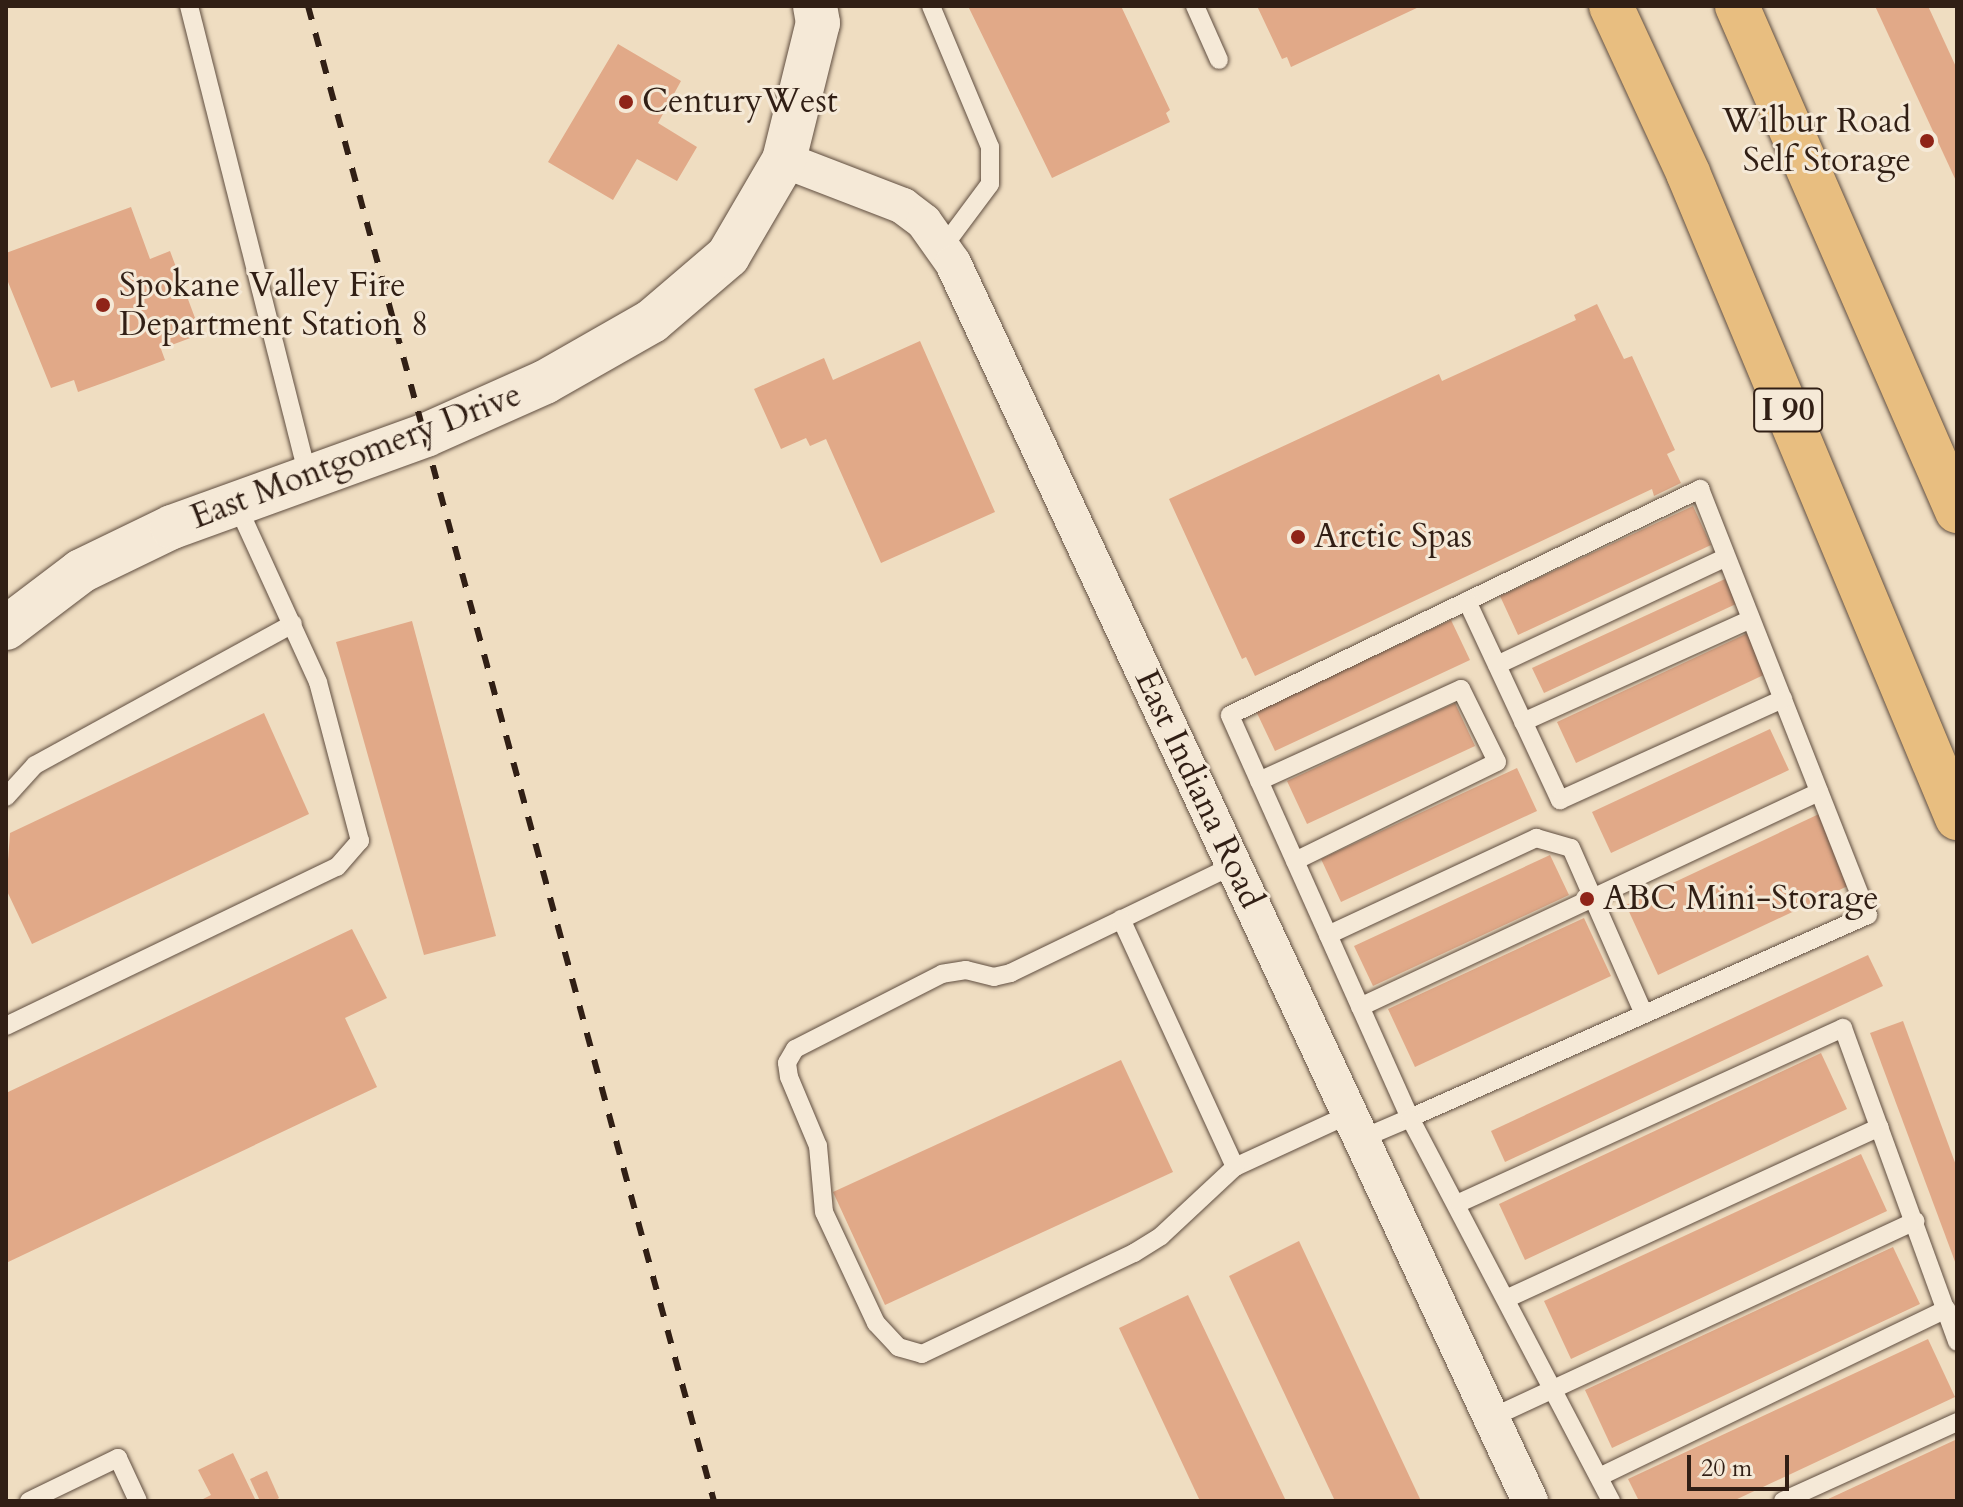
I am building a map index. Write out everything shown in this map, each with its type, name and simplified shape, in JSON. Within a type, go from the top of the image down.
[{"type":"highway","name":"I 90","points":[[1611,6],[1688,173],[1957,818]]},
{"type":"highway","points":[[1737,6],[1957,511]]},
{"type":"street","name":"East Montgomery Drive","points":[[6,628],[81,571],[182,522],[426,435],[545,382],[652,321],[728,256],[784,160],[818,23],[815,6]]},
{"type":"street","name":"East Indiana Road","points":[[784,160],[903,206],[943,247],[1530,1501]]},
{"type":"lane","points":[[189,6],[308,477]]},
{"type":"lane","points":[[931,6],[990,147],[990,184],[943,247]]},
{"type":"lane","points":[[1195,6],[1219,60]]},
{"type":"lane","points":[[1234,865],[1011,973],[994,977],[966,970],[942,974],[795,1049],[787,1063],[789,1077],[818,1146],[824,1212],[876,1323],[898,1347],[922,1354],[1134,1253],[1161,1236],[1235,1167],[1356,1127],[1410,1118],[1868,915],[1700,489],[1230,715],[1410,1118],[1459,1203],[1611,1501]]},
{"type":"lane","points":[[6,1026],[337,867],[360,841],[318,682],[236,503]]},
{"type":"lane","points":[[1497,665],[1726,557]]},
{"type":"lane","points":[[1467,601],[1560,800],[1783,699]]},
{"type":"lane","points":[[1523,722],[1751,619]]},
{"type":"lane","points":[[6,797],[35,765],[293,624]]},
{"type":"lane","points":[[1259,781],[1461,689],[1497,762],[1295,861]]},
{"type":"lane","points":[[1360,1007],[1819,792]]},
{"type":"lane","points":[[1328,935],[1536,838],[1571,848],[1644,1014]]},
{"type":"lane","points":[[1121,919],[1235,1167]]},
{"type":"lane","points":[[1459,1203],[1843,1028],[1916,1221],[1957,1342]]},
{"type":"lane","points":[[1508,1298],[1880,1127]]},
{"type":"lane","points":[[1491,1418],[1554,1386],[1916,1221]]},
{"type":"lane","points":[[1599,1477],[1946,1309]]},
{"type":"lane","points":[[1783,1501],[1957,1422]]},
{"type":"lane","points":[[29,1501],[118,1458],[138,1501]]},
{"type":"building","points":[[968,6],[1121,6],[1170,110],[1166,113],[1170,122],[1052,178]]},
{"type":"building","points":[[1257,6],[1421,6],[1291,67],[1287,57],[1282,59]]},
{"type":"building","points":[[1875,6],[1928,6],[1957,69],[1957,183]]},
{"type":"building","name":"CenturyWest","points":[[618,44],[681,81],[658,123],[697,147],[677,181],[637,159],[613,200],[548,162]]},
{"type":"building","name":"Spokane Valley Fire Department Station 8","points":[[131,207],[150,259],[170,251],[201,334],[161,349],[165,360],[78,392],[74,380],[51,388],[6,277],[6,253]]},
{"type":"building","points":[[1597,304],[1624,359],[1632,356],[1675,450],[1667,454],[1681,483],[1654,496],[1652,489],[1255,676],[1246,657],[1242,659],[1169,499],[1439,374],[1442,381],[1576,320],[1574,315]]},
{"type":"building","points":[[920,341],[995,512],[881,563],[826,439],[810,446],[806,438],[781,449],[754,389],[824,358],[833,380]]},
{"type":"building","points":[[1693,506],[1711,545],[1518,635],[1500,596]]},
{"type":"building","points":[[1725,579],[1736,604],[1544,693],[1532,668]]},
{"type":"building","points":[[1451,620],[1470,660],[1275,751],[1256,711]]},
{"type":"building","points":[[412,621],[496,936],[424,955],[336,642]]},
{"type":"building","points":[[1750,632],[1770,672],[1576,763],[1557,722]]},
{"type":"building","points":[[1455,703],[1475,746],[1307,824],[1287,781]]},
{"type":"building","points":[[264,713],[309,814],[32,944],[6,889],[10,833]]},
{"type":"building","points":[[1770,729],[1789,770],[1611,853],[1592,812]]},
{"type":"building","points":[[1517,768],[1537,811],[1341,902],[1321,859]]},
{"type":"building","points":[[1819,814],[1852,884],[1658,975],[1626,905]]},
{"type":"building","points":[[1550,855],[1569,895],[1373,986],[1354,946]]},
{"type":"building","points":[[1584,918],[1611,976],[1415,1067],[1388,1009]]},
{"type":"building","points":[[352,929],[387,998],[345,1018],[377,1087],[6,1263],[6,1093]]},
{"type":"building","points":[[1868,955],[1883,986],[1505,1162],[1491,1131]]},
{"type":"building","points":[[1903,1021],[1957,1168],[1957,1267],[1870,1033]]},
{"type":"building","points":[[1821,1053],[1847,1109],[1525,1260],[1499,1204]]},
{"type":"building","points":[[1121,1060],[1173,1172],[885,1305],[833,1192]]},
{"type":"building","points":[[1861,1154],[1887,1211],[1571,1359],[1544,1301]]},
{"type":"building","points":[[1299,1241],[1421,1501],[1335,1501],[1229,1276]]},
{"type":"building","points":[[1893,1247],[1920,1304],[1612,1448],[1585,1390]]},
{"type":"building","points":[[1188,1295],[1286,1501],[1200,1501],[1119,1328]]},
{"type":"building","points":[[1928,1339],[1955,1397],[1733,1501],[1639,1501],[1628,1479]]},
{"type":"building","points":[[1955,1440],[1957,1501],[1824,1501]]},
{"type":"building","points":[[233,1453],[256,1501],[199,1501],[211,1495],[198,1470]]},
{"type":"building","points":[[267,1471],[279,1498],[260,1501],[250,1479]]},
{"type":"railway","points":[[308,6],[714,1501]]},
{"type":"place","name":"CenturyWest","points":[[626,102]]},
{"type":"place","name":"Wilbur Road Self Storage","points":[[1927,141]]},
{"type":"place","name":"Spokane Valley Fire Department Station 8","points":[[103,305]]},
{"type":"place","name":"Arctic Spas","points":[[1298,537]]},
{"type":"place","name":"ABC Mini-Storage","points":[[1587,899]]}]
